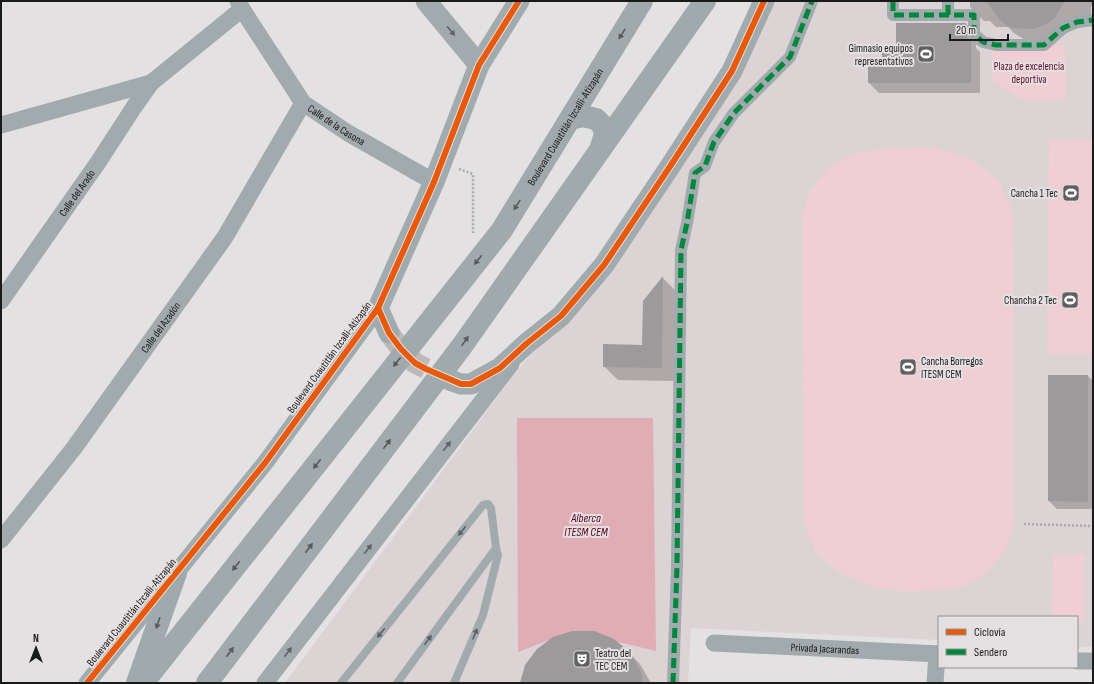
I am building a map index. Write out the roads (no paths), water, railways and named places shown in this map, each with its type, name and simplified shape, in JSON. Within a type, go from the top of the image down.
[{"type":"main road","name":"Boulevard Cuautitlán Izcalli-Atizapán","points":[[143,683],[502,230],[642,1]]},
{"type":"main road","points":[[207,683],[462,346],[705,1]]},
{"type":"main road","points":[[570,119],[583,116],[596,119],[603,126],[605,134],[600,150]]},
{"type":"main road","points":[[137,683],[176,573]]},
{"type":"street","points":[[426,1],[479,65]]},
{"type":"street","name":"Boulevard Cuautitlán Izcalli-Atizapán","points":[[87,683],[265,463],[378,308],[437,174],[479,65],[519,1]]},
{"type":"street","points":[[452,381],[461,384],[471,384],[500,368],[526,344],[561,316],[604,265],[732,70],[764,1]]},
{"type":"street","points":[[673,683],[677,550],[681,250],[695,173],[705,166],[714,142],[734,113],[790,57],[812,1]]},
{"type":"street","points":[[893,1],[893,15],[974,15],[974,34],[983,42],[996,45],[1044,45],[1063,28],[1077,22],[1093,20]]},
{"type":"street","points":[[948,1],[948,15]]},
{"type":"street","name":"Calle del Arado","points":[[1,301],[99,161],[151,83],[240,5]]},
{"type":"street","name":"Calle de la Casona","points":[[240,5],[303,103],[348,133],[437,174]]},
{"type":"street","name":"Calle del Arado","points":[[1,125],[151,83]]},
{"type":"street","name":"Calle del Azadón","points":[[1,540],[74,448],[225,238],[303,103]]},
{"type":"street","points":[[378,308],[389,333]]},
{"type":"street","points":[[264,683],[526,344]]},
{"type":"street","name":"Privada Jacarandas","points":[[714,643],[938,654]]},
{"type":"street","points":[[935,683],[938,654]]},
{"type":"street","points":[[1078,661],[1093,661]]},
{"type":"lane","points":[[341,683],[483,505],[488,504],[498,555],[482,615],[454,683]]},
{"type":"lane","points":[[397,683],[496,548]]},
{"type":"water","name":"Alberca ITESM CEM","points":[[517,418],[653,418],[656,651],[572,631],[518,652]]},
{"type":"tunnel","points":[[389,333],[401,349],[415,363],[452,381]]},
{"type":"place","name":"Gimnasio equipos representativos","points":[[926,54]]},
{"type":"place","name":"Cancha 1 Tec","points":[[1071,193]]},
{"type":"place","name":"Chancha 2 Tec","points":[[1070,300]]},
{"type":"place","name":"Cancha Borregos ITESM CEM","points":[[908,367]]},
{"type":"place","name":"Teatro del TEC CEM","points":[[582,659]]},
{"type":"park label","name":"Plaza de excelencia deportiva","points":[[1029,72]]}]
